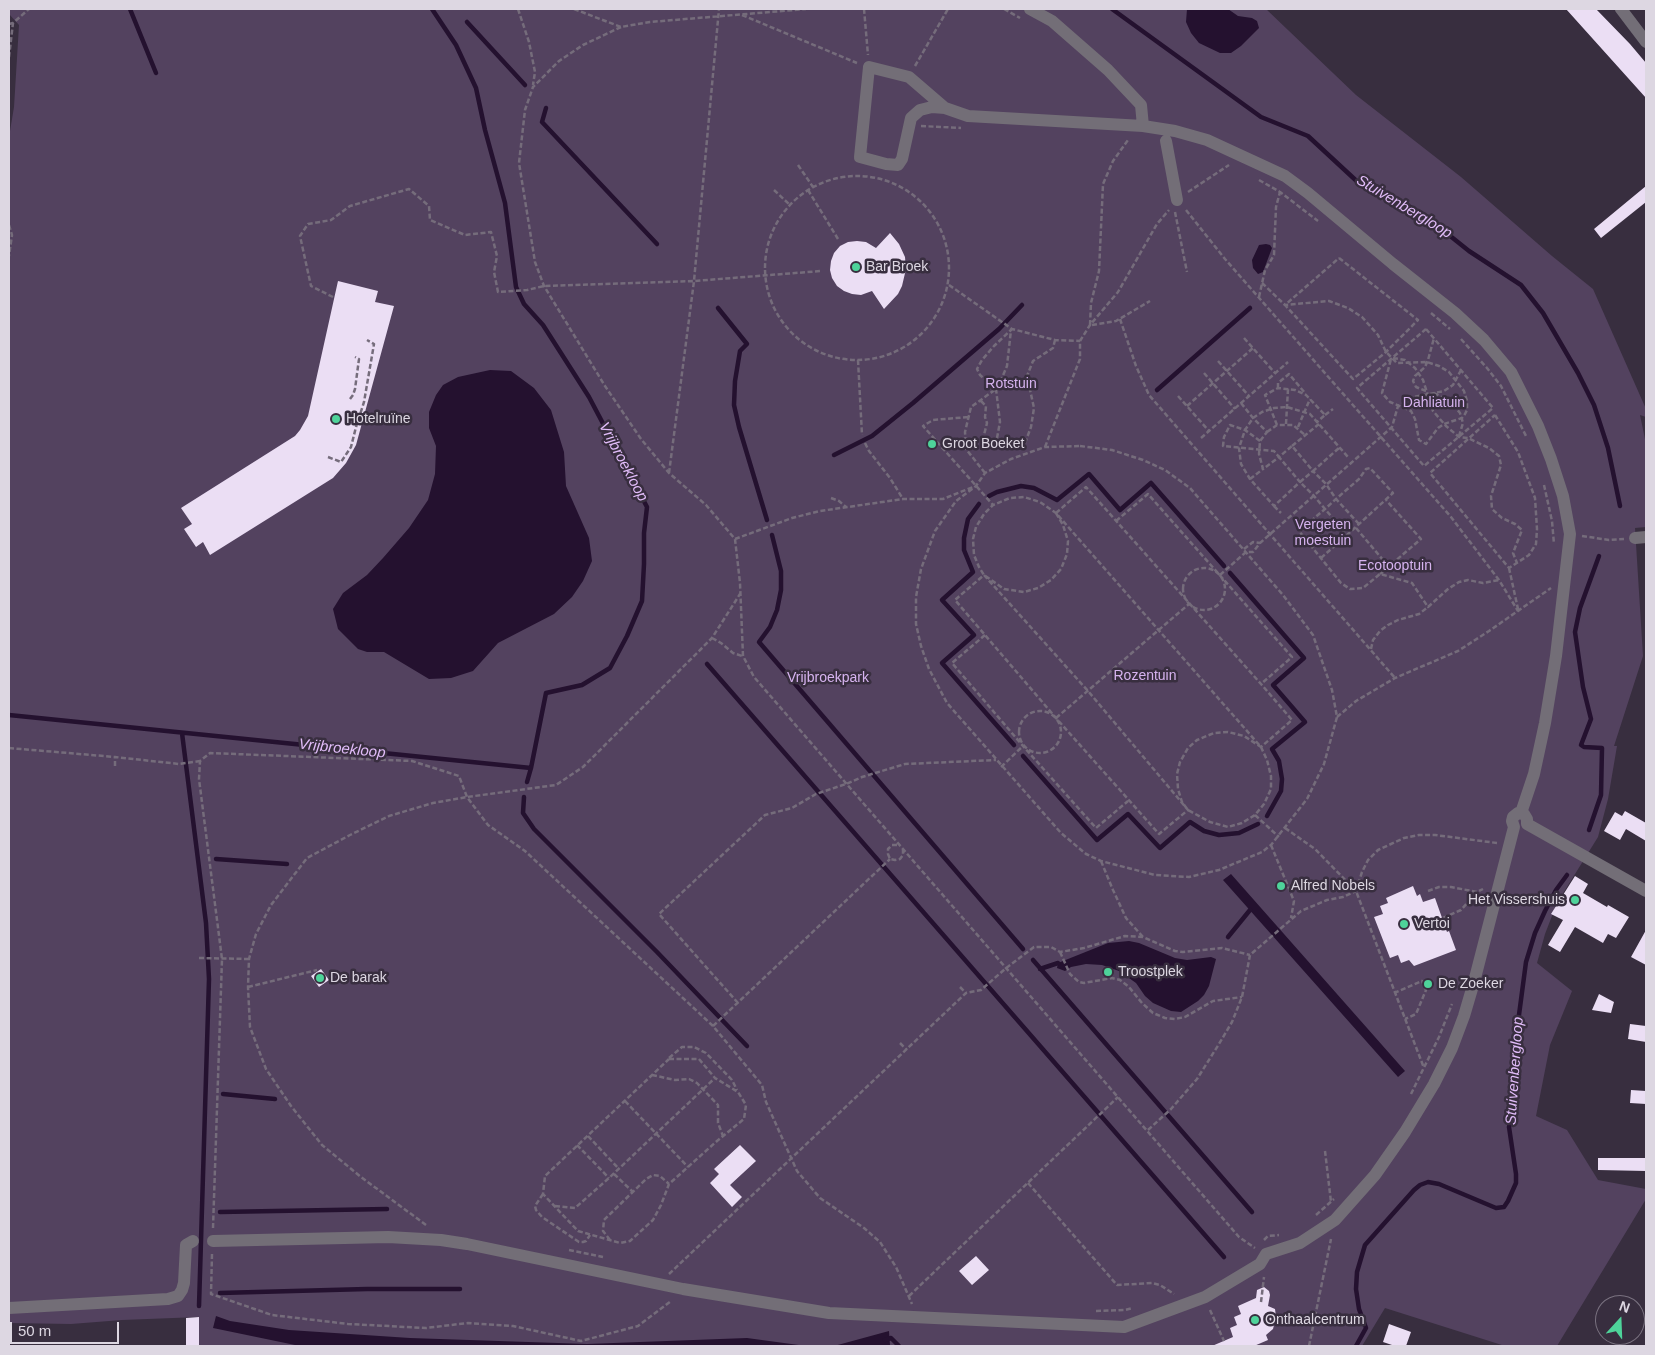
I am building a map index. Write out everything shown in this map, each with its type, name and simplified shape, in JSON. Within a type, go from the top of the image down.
[{"type":"street","points":[[1030,9],[1052,21],[1115,77],[1141,105],[1143,126]]},
{"type":"street","points":[[1622,9],[1646,42]]},
{"type":"street","points":[[213,1241],[388,1237],[441,1240],[703,1293],[829,1313],[1124,1327],[1205,1297],[1260,1264],[1261,1252],[1300,1244],[1335,1220],[1375,1175],[1405,1132],[1434,1084],[1452,1048],[1464,1016],[1499,882],[1503,843],[1514,827],[1520,829],[1525,827],[1524,814],[1545,723],[1556,656],[1570,534],[1563,496],[1538,426],[1511,372],[1484,340],[1456,313],[1285,176],[1207,140],[1175,131],[1143,126],[968,116],[945,108],[932,107],[920,110],[911,118],[902,159],[898,165],[860,157],[869,68],[908,76],[945,108]]},
{"type":"street","points":[[1166,141],[1177,200]]},
{"type":"street","points":[[1524,814],[1591,859],[1646,891]]},
{"type":"street","points":[[9,1308],[168,1299],[178,1296],[184,1282],[186,1245],[193,1241]]},
{"type":"path","points":[[9,58],[11,23],[29,9]]},
{"type":"path","points":[[518,9],[529,42],[535,72],[533,87],[525,110],[519,163],[535,262],[544,286],[605,386],[642,438],[669,473],[706,504],[735,539],[743,656],[754,677],[1239,1237],[1261,1252]]},
{"type":"path","points":[[574,9],[621,27]]},
{"type":"path","points":[[669,473],[694,281],[719,9]]},
{"type":"path","points":[[533,87],[559,61],[583,45],[621,27],[650,22],[806,9]]},
{"type":"path","points":[[741,15],[869,68],[864,9]]},
{"type":"path","points":[[908,76],[948,9]]},
{"type":"path","points":[[1004,9],[1026,22]]},
{"type":"path","points":[[1090,325],[1091,303],[1099,271],[1103,184],[1113,161],[1128,140],[1128,125]]},
{"type":"path","points":[[1128,140],[1137,140]]},
{"type":"path","points":[[1222,160],[1230,164],[1177,200],[1380,438],[1451,516],[1498,580],[1518,611]]},
{"type":"path","points":[[798,165],[813,187]]},
{"type":"path","points":[[852,174],[888,179],[911,192],[926,206],[938,224],[946,243],[949,285],[934,319],[923,333],[906,346],[879,357],[858,360],[836,358],[813,349],[790,334],[772,309],[765,276],[772,242],[790,205],[808,190],[837,177],[852,174]]},
{"type":"path","points":[[1255,178],[1280,192],[1323,225]]},
{"type":"path","points":[[332,297],[310,286],[300,236],[308,224],[331,220],[350,206],[409,189],[429,206],[430,220],[465,236],[491,232],[497,256],[494,272],[498,292],[527,290],[544,286],[694,281],[821,271]]},
{"type":"path","points":[[774,190],[790,205]]},
{"type":"path","points":[[808,190],[838,239]]},
{"type":"path","points":[[1259,297],[1265,270],[1274,255],[1276,207],[1280,192]]},
{"type":"path","points":[[1045,447],[1080,359],[1080,341],[1090,325],[1118,292],[1157,224],[1173,205],[1187,272]]},
{"type":"path","points":[[9,225],[12,235],[9,256]]},
{"type":"path","points":[[1262,282],[1353,379],[1386,352],[1418,320],[1339,258],[1285,305]]},
{"type":"path","points":[[949,285],[1010,328],[1056,340],[1080,341]]},
{"type":"path","points":[[1090,325],[1116,321],[1150,301]]},
{"type":"path","points":[[1285,305],[1329,301],[1362,316],[1378,335],[1386,352],[1392,358],[1405,360],[1418,373],[1423,380],[1433,411],[1444,424],[1459,437],[1468,438],[1489,448],[1499,456],[1501,465],[1491,496],[1492,509],[1502,518],[1515,524],[1522,530],[1513,553],[1516,564]]},
{"type":"path","points":[[1429,312],[1450,329]]},
{"type":"path","points":[[1120,319],[1136,366],[1149,395],[1395,678]]},
{"type":"path","points":[[985,473],[966,449],[965,432],[971,407],[996,388],[1007,366],[1010,328]]},
{"type":"path","points":[[982,400],[986,406],[985,441],[990,445],[994,444],[997,438],[1000,422],[996,388],[980,375],[978,369],[982,360],[1010,328]]},
{"type":"path","points":[[1426,329],[1434,338],[1493,408],[1424,466],[1357,388],[1426,329]]},
{"type":"path","points":[[1457,335],[1501,386],[1527,438]]},
{"type":"path","points":[[1244,338],[1275,373]]},
{"type":"path","points":[[1426,392],[1416,387],[1413,381],[1425,367],[1434,338]]},
{"type":"path","points":[[328,457],[342,462],[351,447],[364,402],[374,344],[367,340]]},
{"type":"path","points":[[1025,443],[1031,427],[1034,408],[1027,376],[1033,361],[1052,348],[1056,340]]},
{"type":"path","points":[[1187,406],[1253,348]]},
{"type":"path","points":[[350,399],[354,395],[359,358],[354,357]]},
{"type":"path","points":[[1392,358],[1382,393],[1390,402],[1411,411],[1415,419],[1419,440],[1426,444],[1433,433],[1444,424],[1462,418],[1467,410],[1467,400],[1464,391],[1449,372],[1427,362],[1408,363]]},
{"type":"path","points":[[858,360],[862,435]]},
{"type":"path","points":[[1218,361],[1249,396]]},
{"type":"path","points":[[1201,438],[1288,362]]},
{"type":"path","points":[[1245,551],[1253,552],[1270,534],[1392,427],[1398,406],[1426,392],[1444,391],[1453,385],[1461,370]]},
{"type":"path","points":[[1204,373],[1235,409]]},
{"type":"path","points":[[1278,388],[1278,383],[1289,374],[1325,415]]},
{"type":"path","points":[[1277,425],[1266,395],[1278,388],[1295,390],[1306,394]]},
{"type":"path","points":[[1286,424],[1288,389]]},
{"type":"path","points":[[1432,392],[1452,403],[1460,413],[1463,423],[1459,437]]},
{"type":"path","points":[[1178,396],[1209,431]]},
{"type":"path","points":[[1298,427],[1310,399]]},
{"type":"path","points":[[1241,403],[1267,432]]},
{"type":"path","points":[[1281,513],[1250,480],[1241,464],[1239,448],[1245,430],[1253,418],[1270,409],[1287,407],[1310,414],[1348,457]]},
{"type":"path","points":[[1250,480],[1305,435],[1333,409]]},
{"type":"path","points":[[1509,568],[1529,555],[1536,544],[1535,498],[1518,452],[1496,415],[1430,473],[1509,568],[1518,611]]},
{"type":"path","points":[[968,417],[933,420],[923,426],[994,505]]},
{"type":"path","points":[[1263,469],[1258,454],[1260,441],[1267,432],[1277,425],[1286,424],[1298,427],[1305,435]]},
{"type":"path","points":[[1260,441],[1245,430],[1230,425],[1224,436],[1223,446],[1274,451],[1347,535]]},
{"type":"path","points":[[865,443],[904,499]]},
{"type":"path","points":[[1080,446],[1112,450],[1136,457],[1165,470],[1190,488],[1283,595],[1313,635],[1332,690],[1337,717],[1324,764],[1306,799],[1278,837],[1262,852],[1219,870],[1188,877],[1155,875],[1101,861],[1086,854],[1061,833],[1001,767],[947,703],[929,669],[921,646],[916,624],[916,597],[921,569],[935,531],[956,502],[976,486],[985,473],[1011,459],[1045,447],[1080,446]]},
{"type":"path","points":[[1292,446],[1359,524]]},
{"type":"path","points":[[1274,506],[1339,448]]},
{"type":"path","points":[[1321,558],[1393,493],[1370,468],[1366,469],[1359,479],[1299,531],[1321,558],[1341,582],[1350,589],[1364,588],[1389,567],[1421,538],[1386,500]]},
{"type":"path","points":[[1543,481],[1552,521],[1554,546]]},
{"type":"path","points":[[735,539],[792,518],[820,511],[904,499],[943,499],[976,486]]},
{"type":"path","points":[[1056,513],[1086,487],[1261,684],[1292,720],[1261,747]]},
{"type":"path","points":[[1116,521],[1148,494],[1292,657],[1261,684]]},
{"type":"path","points":[[1024,497],[1040,502],[1056,513],[1261,747],[1271,776],[1270,789],[1264,804],[1255,815],[1242,823],[1228,827],[1210,822],[1188,810],[1088,691],[984,575],[974,555],[973,539],[976,527],[984,514],[994,505],[1010,498],[1024,497]]},
{"type":"path","points":[[831,498],[839,501],[846,507]]},
{"type":"path","points":[[984,575],[1004,589],[1024,592],[1038,588],[1052,580],[1061,569],[1067,554],[1068,541],[1064,525],[1056,513]]},
{"type":"path","points":[[1356,528],[1389,567]]},
{"type":"path","points":[[1570,534],[1609,540],[1641,537]]},
{"type":"path","points":[[1220,575],[1252,542],[1260,543]]},
{"type":"path","points":[[1205,568],[1220,575],[1225,588],[1224,596],[1220,603],[1214,608],[1203,610],[1188,604],[1184,596],[1183,585],[1191,572],[1205,568]]},
{"type":"path","points":[[1380,574],[1412,583],[1428,607]]},
{"type":"path","points":[[984,575],[955,600],[1128,801],[1159,834],[1188,810]]},
{"type":"path","points":[[1370,649],[1373,640],[1380,631],[1398,620],[1419,614],[1459,582],[1468,580],[1483,583],[1498,580]]},
{"type":"path","points":[[1337,717],[1356,701],[1395,678],[1458,651],[1552,588],[1551,597]]},
{"type":"path","points":[[428,1226],[361,1177],[322,1145],[266,1069],[250,1027],[249,959],[256,934],[271,905],[307,858],[350,835],[390,816],[433,803],[467,796],[556,785],[583,767],[712,638],[740,594]]},
{"type":"path","points":[[1056,718],[1188,604]]},
{"type":"path","points":[[985,636],[952,663],[1023,746],[1096,828],[1128,801]]},
{"type":"path","points":[[712,638],[734,653],[743,656]]},
{"type":"path","points":[[1040,712],[1048,713],[1056,718],[1060,739],[1050,751],[1039,753],[1028,750],[1023,746],[1020,740],[1019,728],[1027,716],[1040,712]]},
{"type":"path","points":[[1188,810],[1182,802],[1178,790],[1177,774],[1180,762],[1188,748],[1197,740],[1214,733],[1228,732],[1244,736],[1261,747]]},
{"type":"path","points":[[1001,767],[1023,746]]},
{"type":"path","points":[[9,748],[179,764],[200,762],[210,753],[412,761],[459,776],[467,796],[488,825],[525,851],[714,1026],[762,1085],[766,1102],[796,1171],[820,1198],[864,1228],[880,1242],[896,1267],[909,1296],[916,1318]]},
{"type":"path","points":[[114,766],[115,758]]},
{"type":"path","points":[[738,1003],[659,914],[764,815],[792,808],[816,794],[846,784],[862,776],[882,772],[905,764],[996,760]]},
{"type":"path","points":[[200,762],[199,779],[222,959],[211,1294],[272,1315],[358,1325],[426,1328],[468,1323],[513,1326],[581,1341],[638,1326],[674,1298]]},
{"type":"path","points":[[1255,815],[1278,837]]},
{"type":"path","points":[[1285,828],[1315,849],[1356,892],[1404,1019],[1424,1068],[1434,1084]]},
{"type":"path","points":[[1356,892],[1368,860],[1378,850],[1390,843],[1419,835],[1456,836],[1503,843]]},
{"type":"path","points":[[1495,852],[1503,843]]},
{"type":"path","points":[[1271,844],[1294,901],[1291,920]]},
{"type":"path","points":[[890,858],[888,854],[890,847],[899,845]]},
{"type":"path","points":[[890,858],[900,859],[903,855],[903,850]]},
{"type":"path","points":[[714,1026],[890,858]]},
{"type":"path","points":[[1101,861],[1112,890],[1126,918],[1143,937]]},
{"type":"path","points":[[1443,918],[1460,910],[1477,892],[1499,882]]},
{"type":"path","points":[[1428,891],[1439,887],[1451,887],[1477,892]]},
{"type":"path","points":[[1148,1130],[1171,1109],[1197,1079],[1232,1022],[1242,997],[1250,955],[1301,911],[1327,900],[1356,892]]},
{"type":"path","points":[[1060,952],[1084,948],[1125,936],[1143,937],[1175,951],[1183,952],[1222,948],[1250,955]]},
{"type":"path","points":[[670,1273],[966,993],[983,989],[1023,954],[1034,947],[1051,947],[1060,952],[1074,979],[1084,984],[1112,978],[1120,980],[1153,1013],[1165,1018],[1185,1017],[1213,1001],[1242,997]]},
{"type":"path","points":[[200,958],[249,959]]},
{"type":"path","points":[[248,987],[318,970]]},
{"type":"path","points":[[1394,993],[1422,981],[1426,990],[1416,1014],[1404,1019]]},
{"type":"path","points":[[960,987],[966,993]]},
{"type":"path","points":[[1410,1095],[1440,1037],[1454,999]]},
{"type":"path","points":[[900,1043],[907,1050]]},
{"type":"path","points":[[543,1194],[578,1231],[620,1244],[630,1241],[647,1225],[661,1205],[669,1184],[744,1119],[746,1105],[732,1080],[706,1052],[694,1047],[682,1047],[545,1176],[543,1194],[535,1206],[542,1218],[579,1242],[586,1241],[590,1235]]},
{"type":"path","points":[[668,1059],[699,1059],[715,1078],[738,1092]]},
{"type":"path","points":[[652,1075],[675,1080],[689,1079],[697,1083],[718,1105],[718,1123],[723,1136]]},
{"type":"path","points":[[554,1206],[575,1208],[614,1174],[715,1078]]},
{"type":"path","points":[[909,1296],[1101,1111],[1118,1097]]},
{"type":"path","points":[[625,1101],[688,1167]]},
{"type":"path","points":[[588,1136],[619,1169]]},
{"type":"path","points":[[578,1146],[609,1178]]},
{"type":"path","points":[[1325,1152],[1331,1202]]},
{"type":"path","points":[[614,1174],[632,1192]]},
{"type":"path","points":[[611,1241],[603,1231],[604,1220],[632,1192],[653,1175],[660,1176],[669,1184]]},
{"type":"path","points":[[1028,1183],[1117,1285],[1152,1283],[1160,1285],[1175,1295],[1168,1298]]},
{"type":"path","points":[[1309,1221],[1339,1194]]},
{"type":"path","points":[[1309,1346],[1335,1220]]},
{"type":"path","points":[[1261,1252],[1268,1236],[1282,1234]]},
{"type":"path","points":[[1250,1255],[1261,1252]]},
{"type":"path","points":[[1205,1297],[1224,1341]]},
{"type":"path","points":[[1088,1311],[1125,1310],[1140,1307]]},
{"type":"green space","name":"Vrijbroekpark","points":[[9,9],[1266,9],[1356,95],[1461,177],[1593,289],[1646,409],[1646,417],[1640,415],[1646,444],[1646,527],[1635,528],[1643,656],[1614,746],[1617,746],[1608,799],[1598,837],[1557,903],[1545,934],[1537,963],[1572,991],[1550,1045],[1536,1116],[1567,1130],[1598,1180],[1646,1189],[1646,1199],[1557,1346],[1505,1346],[1385,1308],[1362,1346],[199,1346],[199,1317],[71,1324],[9,1323],[9,137],[14,107],[19,25],[9,14]]},
{"type":"shaded area","points":[[1187,9],[1228,9],[1238,16],[1252,18],[1257,21],[1259,28],[1231,53],[1220,53],[1199,43],[1191,33],[1186,22]]},
{"type":"shaded area","points":[[1266,244],[1272,248],[1263,272],[1258,274],[1253,268],[1252,260],[1259,245]]},
{"type":"shaded area","points":[[490,370],[511,371],[534,388],[551,410],[564,452],[566,486],[589,538],[592,561],[583,581],[572,597],[554,614],[498,643],[473,671],[451,678],[429,679],[384,652],[367,652],[358,649],[338,629],[333,609],[343,593],[367,575],[383,558],[409,528],[428,500],[435,474],[436,446],[429,428],[429,412],[436,395],[443,385],[458,377]]},
{"type":"shaded area","points":[[1231,874],[1405,1071],[1398,1077],[1223,880]]},
{"type":"shaded area","points":[[1129,941],[1139,943],[1175,958],[1187,960],[1211,957],[1216,959],[1209,986],[1204,995],[1181,1012],[1171,1011],[1153,1003],[1145,996],[1136,983],[1119,971],[1102,965],[1086,964],[1071,967],[1065,971],[1057,968],[1058,963],[1108,943]]},
{"type":"shaded area","points":[[216,1316],[230,1321],[289,1330],[410,1338],[587,1344],[747,1338],[806,1346],[295,1345],[213,1328]]},
{"type":"shaded area","points":[[889,1331],[890,1345],[834,1346]]},
{"type":"building","points":[[1566,9],[1596,9],[1630,44],[1646,63],[1646,98]]},
{"type":"building","points":[[1646,186],[1646,202],[1601,238],[1594,229]]},
{"type":"building","points":[[890,233],[899,244],[905,257],[906,269],[898,294],[884,309],[872,291],[861,295],[852,294],[837,286],[830,270],[834,253],[840,246],[848,242],[857,241],[866,242],[876,248]]},
{"type":"building","name":"Hotelruïne","points":[[338,281],[378,291],[375,302],[394,306],[356,445],[346,463],[333,478],[210,555],[203,542],[196,547],[184,529],[192,524],[181,508],[295,436],[300,430],[308,416]]},
{"type":"building","points":[[1625,811],[1646,823],[1646,841],[1626,829],[1620,840],[1604,831],[1615,812],[1622,816]]},
{"type":"building","points":[[1575,876],[1588,884],[1583,893],[1629,917],[1616,938],[1608,934],[1603,943],[1575,927],[1560,952],[1548,945],[1563,920],[1551,914]]},
{"type":"building","name":"Vertoi","points":[[1413,886],[1417,896],[1420,894],[1423,902],[1435,898],[1447,932],[1449,931],[1456,950],[1414,966],[1409,960],[1401,963],[1398,955],[1390,958],[1374,917],[1383,914],[1380,906],[1388,903],[1386,898]]},
{"type":"building","points":[[1646,930],[1646,965],[1631,957]]},
{"type":"building","name":"De barak","points":[[321,969],[329,980],[319,987],[311,976]]},
{"type":"building","points":[[1599,994],[1614,1002],[1611,1013],[1592,1010]]},
{"type":"building","points":[[1630,1024],[1646,1026],[1646,1042],[1628,1039]]},
{"type":"building","points":[[1631,1090],[1646,1091],[1646,1104],[1630,1103]]},
{"type":"building","points":[[740,1145],[756,1161],[730,1185],[742,1197],[732,1207],[710,1183],[719,1174],[714,1169]]},
{"type":"building","points":[[1598,1158],[1646,1158],[1646,1171],[1598,1170]]},
{"type":"building","points":[[976,1256],[989,1270],[972,1285],[959,1271]]},
{"type":"building","name":"Onthaalcentrum","points":[[1264,1287],[1269,1291],[1270,1295],[1268,1306],[1275,1309],[1276,1317],[1273,1329],[1266,1335],[1268,1340],[1254,1346],[1212,1346],[1233,1337],[1230,1328],[1237,1325],[1234,1317],[1241,1314],[1238,1306],[1256,1298],[1257,1290]]},
{"type":"building","points":[[199,1317],[199,1346],[186,1346],[186,1318]]},
{"type":"building","points":[[1389,1324],[1411,1332],[1406,1346],[1395,1346],[1383,1342]]},
{"type":"waterway","points":[[130,9],[156,73]]},
{"type":"waterway","name":"Vrijbroekloop","points":[[9,715],[531,768],[546,693],[582,685],[610,668],[627,636],[642,601],[644,533],[647,507],[589,397],[543,325],[524,304],[516,287],[505,203],[485,130],[476,88],[456,45],[432,9]]},
{"type":"waterway","name":"Stuivenbergloop","points":[[1112,9],[1261,117],[1308,136],[1362,186],[1405,204],[1429,219],[1469,251],[1521,285],[1543,313],[1578,373],[1594,405],[1608,448],[1620,506]]},
{"type":"waterway","points":[[467,22],[525,85]]},
{"type":"waterway","points":[[546,108],[542,122],[657,244]]},
{"type":"waterway","points":[[834,455],[872,436],[999,329],[1022,305]]},
{"type":"waterway","points":[[718,308],[747,344],[740,351],[735,381],[734,405],[767,520]]},
{"type":"waterway","points":[[1157,390],[1250,308]]},
{"type":"waterway","points":[[989,496],[1021,486],[1034,488],[1057,500],[1089,474],[1120,510],[1151,483],[1224,566]]},
{"type":"waterway","points":[[979,504],[968,519],[964,538],[964,550],[973,572],[942,600],[974,635],[942,663],[1014,745]]},
{"type":"waterway","points":[[772,535],[781,571],[781,590],[777,610],[770,627],[759,642],[1023,949]]},
{"type":"waterway","name":"Stuivenbergloop","points":[[1589,830],[1601,795],[1602,748],[1584,747],[1581,745],[1591,719],[1583,687],[1575,632],[1580,608],[1599,556]]},
{"type":"waterway","points":[[1230,573],[1304,658],[1273,685],[1305,722],[1272,749],[1279,761],[1282,779],[1281,791],[1267,816]]},
{"type":"waterway","points":[[707,664],[1224,1257]]},
{"type":"waterway","points":[[182,733],[206,923],[209,979],[199,1306]]},
{"type":"waterway","points":[[1023,756],[1097,840],[1128,814],[1160,848],[1190,822],[1204,831],[1219,835],[1239,833],[1258,824]]},
{"type":"waterway","points":[[527,782],[531,768]]},
{"type":"waterway","points":[[524,797],[523,813],[534,829],[657,952],[747,1046]]},
{"type":"waterway","points":[[216,859],[287,864]]},
{"type":"waterway","name":"Stuivenbergloop","points":[[1356,1346],[1366,1328],[1359,1309],[1356,1289],[1357,1272],[1365,1245],[1414,1190],[1428,1182],[1439,1184],[1496,1208],[1504,1207],[1508,1201],[1516,1183],[1509,1127],[1514,1108],[1515,1045],[1526,962],[1535,933],[1545,911],[1556,890],[1567,875]]},
{"type":"waterway","points":[[1228,937],[1250,910]]},
{"type":"waterway","points":[[1033,960],[1252,1212]]},
{"type":"waterway","points":[[1040,969],[1058,963]]},
{"type":"waterway","points":[[223,1094],[275,1099]]},
{"type":"waterway","points":[[220,1212],[387,1209]]},
{"type":"waterway","points":[[220,1293],[367,1289],[460,1289]]},
{"type":"waterway","name":"Stuivenbergloop","points":[[885,1340],[891,1338],[899,1346]]},
{"type":"place","name":"Bar Broek","points":[[856,267]]},
{"type":"place","name":"Hotelruïne","points":[[336,419]]},
{"type":"place","name":"Groot Boeket","points":[[932,444]]},
{"type":"place","name":"Alfred Nobels","points":[[1281,886]]},
{"type":"place","name":"Het Vissershuis","points":[[1575,900]]},
{"type":"place","name":"Vertoi","points":[[1404,924]]},
{"type":"place","name":"Troostplek","points":[[1108,972]]},
{"type":"place","name":"De barak","points":[[320,978]]},
{"type":"place","name":"De Zoeker","points":[[1428,984]]},
{"type":"place","name":"Onthaalcentrum","points":[[1255,1320]]},
{"type":"park label","name":"Rotstuin","points":[[1011,384]]},
{"type":"park label","name":"Dahliatuin","points":[[1434,403]]},
{"type":"park label","name":"Vergeten moestuin","points":[[1323,534]]},
{"type":"park label","name":"Ecotooptuin","points":[[1395,566]]},
{"type":"park label","name":"Rozentuin","points":[[1145,676]]}]
